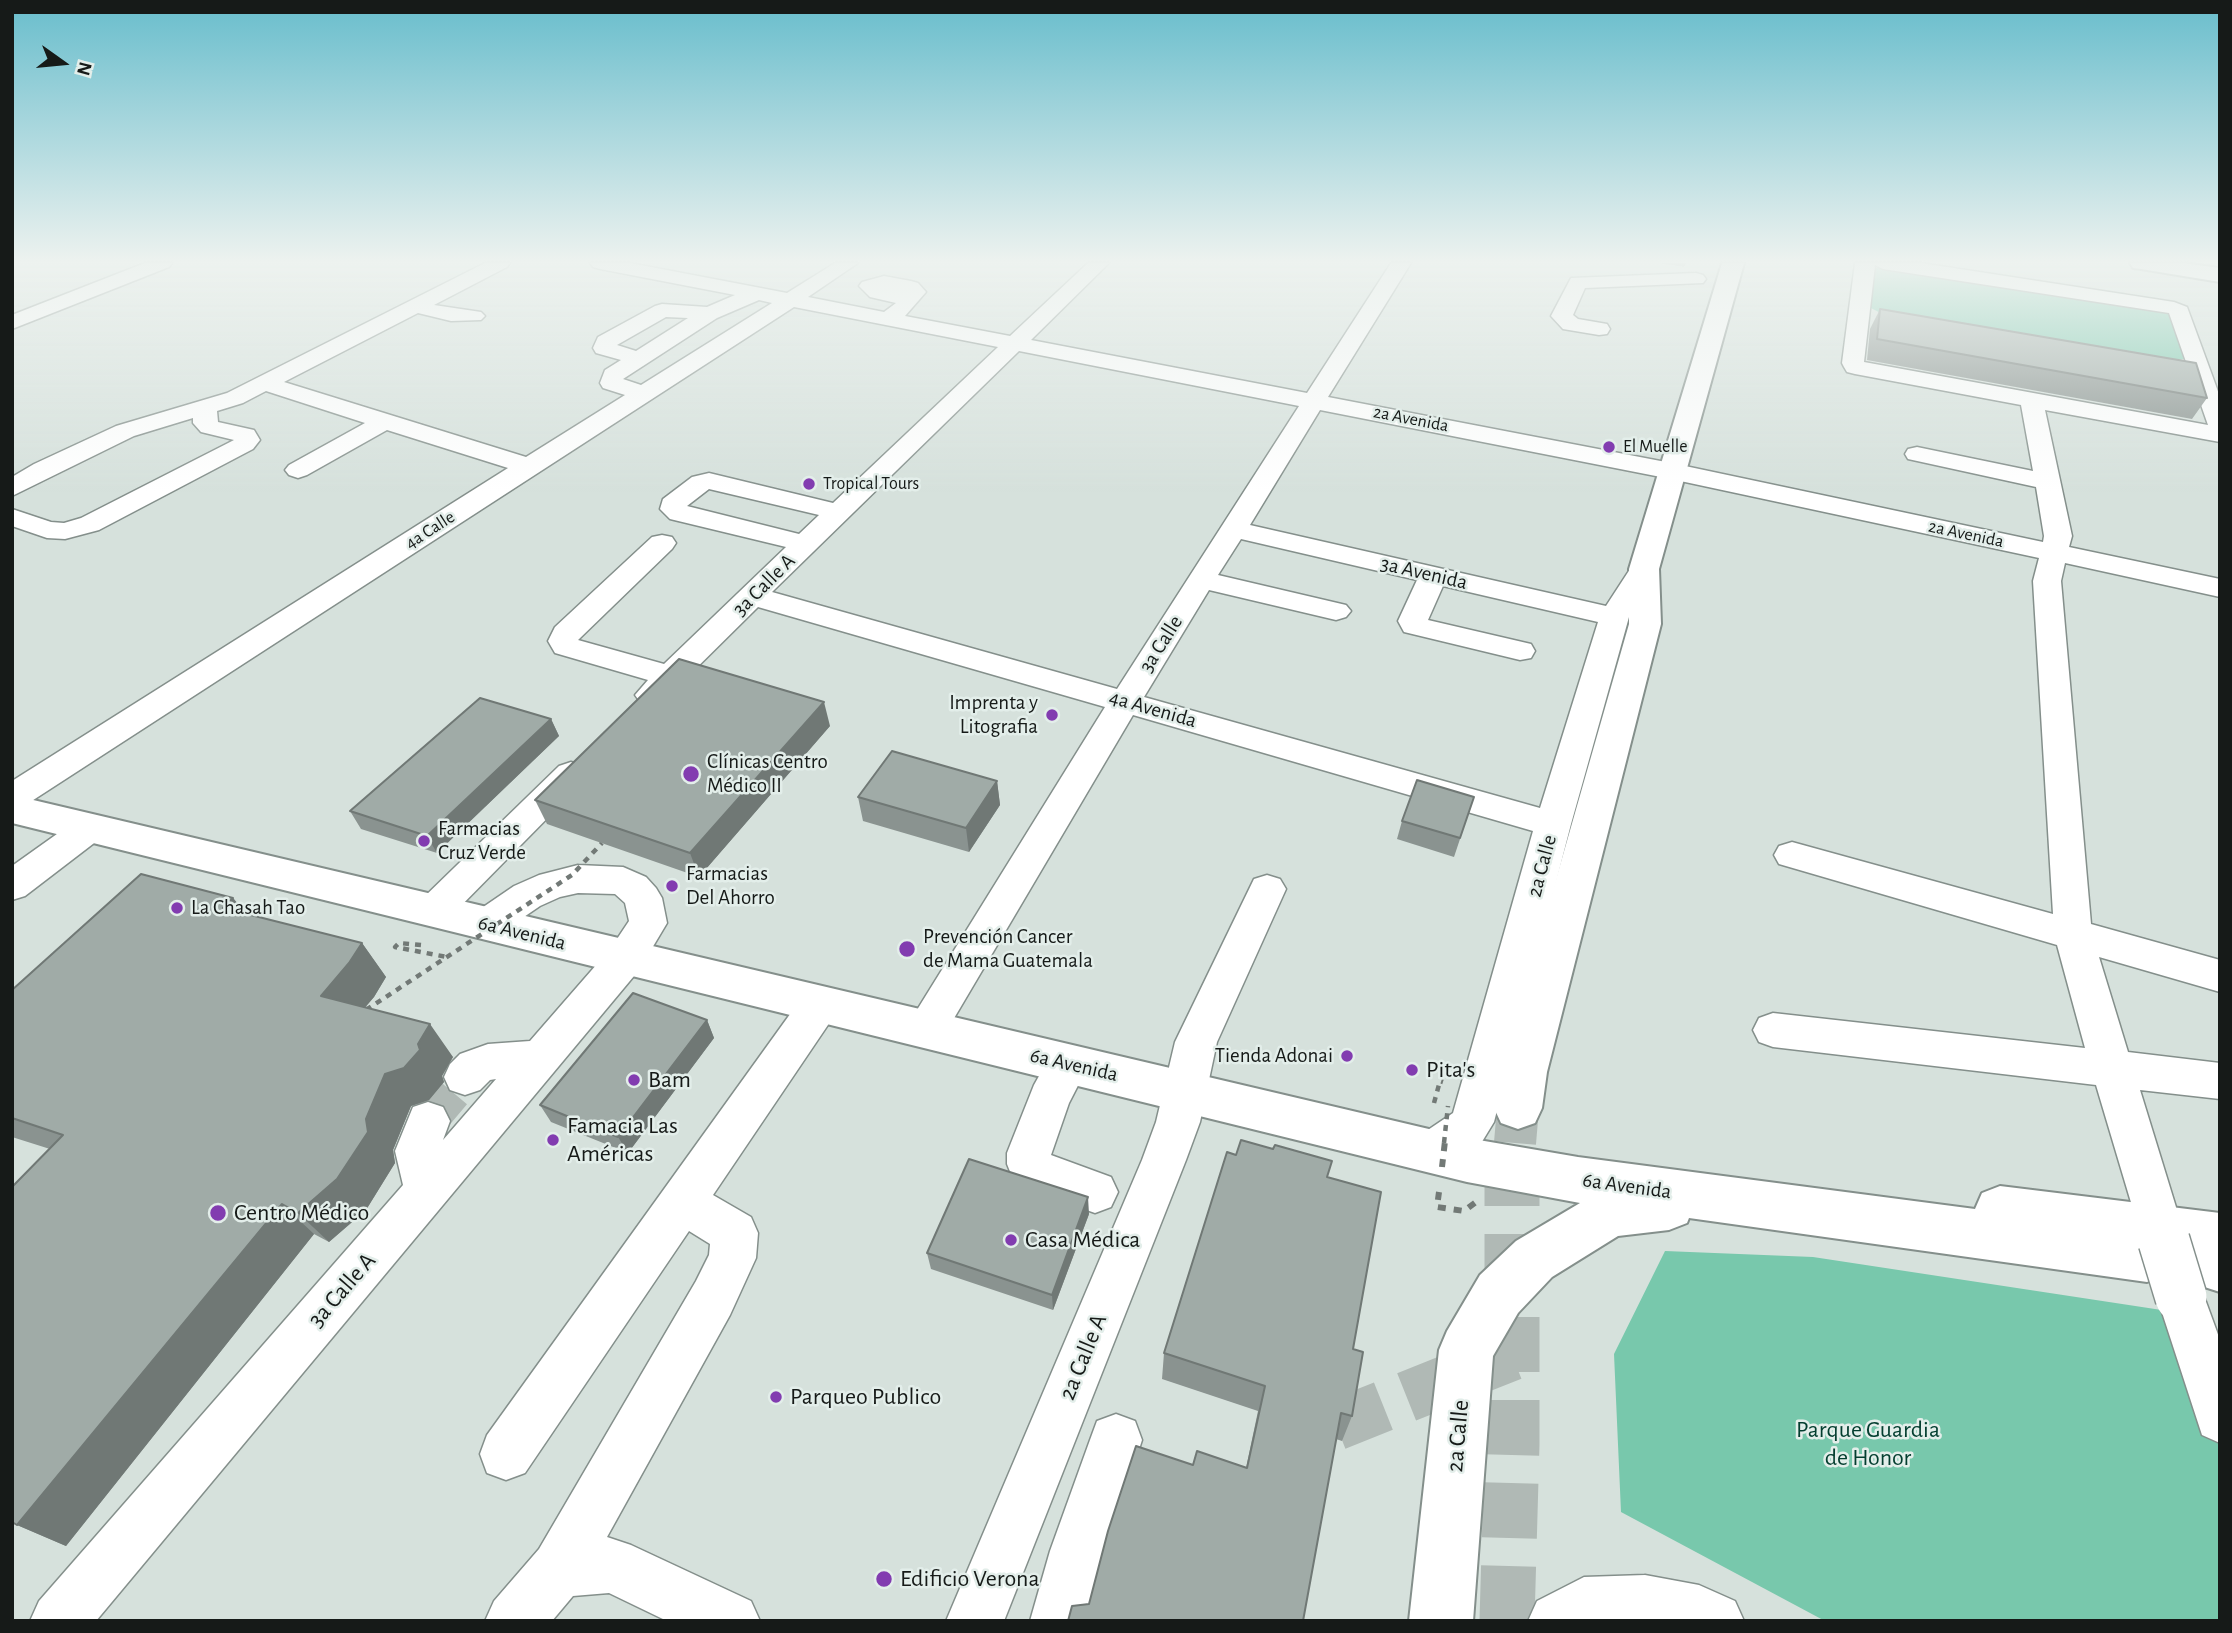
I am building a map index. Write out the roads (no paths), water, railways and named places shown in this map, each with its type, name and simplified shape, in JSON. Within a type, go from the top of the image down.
[{"type":"main road","name":"2a Calle","points":[[1518,1108],[1524,1072],[1645,624],[1644,569],[1710,339]]},
{"type":"main road","name":"6a Avenida","points":[[12,809],[90,828],[433,928],[486,924],[1068,1064],[1435,1143],[1578,1180],[1759,1204],[2157,1243]]},
{"type":"main road","points":[[1435,1143],[1497,1146],[2157,1243],[2217,1257]]},
{"type":"main road","name":"2a Calle","points":[[1441,1621],[1466,1350],[1499,1294],[1534,1259],[1584,1227],[1614,1213],[1662,1206],[1759,1204]]},
{"type":"street","points":[[12,488],[43,469],[125,431],[235,398],[349,339]]},
{"type":"street","points":[[613,339],[603,345],[604,348],[639,359]]},
{"type":"street","points":[[645,394],[611,383],[610,379],[670,339]]},
{"type":"street","name":"4a Calle","points":[[12,797],[730,339]]},
{"type":"street","name":"2a Avenida","points":[[998,339],[1671,471],[2220,588]]},
{"type":"street","name":"3a Calle A","points":[[632,714],[838,512],[1021,339]]},
{"type":"street","name":"3a Calle","points":[[926,1030],[1125,701],[1353,339]]},
{"type":"street","points":[[1855,339],[1853,363],[1856,367],[2220,435]]},
{"type":"street","points":[[2189,339],[2220,426]]},
{"type":"street","points":[[2173,374],[2201,379]]},
{"type":"street","points":[[263,383],[530,467]]},
{"type":"street","points":[[2032,401],[2058,536],[2047,581],[2073,935],[2113,1069],[2157,1243],[2187,1312],[2220,1417]]},
{"type":"street","points":[[12,517],[47,530],[65,531],[90,524],[248,440],[245,435],[210,427],[205,423],[205,407]]},
{"type":"street","points":[[298,470],[384,422]]},
{"type":"street","points":[[1917,454],[2048,481]]},
{"type":"street","points":[[12,472],[43,469]]},
{"type":"street","points":[[805,544],[679,513],[672,505],[701,482],[709,481],[838,512]]},
{"type":"street","name":"3a Avenida","points":[[1233,528],[1614,617]]},
{"type":"street","points":[[662,543],[566,633],[563,641],[566,646],[670,676]]},
{"type":"street","name":"2a Calle","points":[[1435,1143],[1465,1131],[1472,1122],[1553,824],[1614,617],[1644,569]]},
{"type":"street","points":[[1434,575],[1413,621],[1414,626],[1520,651]]},
{"type":"street","points":[[1201,580],[1336,611]]},
{"type":"street","name":"4a Avenida","points":[[753,596],[1553,824]]},
{"type":"street","points":[[433,928],[594,752]]},
{"type":"street","points":[[12,886],[90,828]]},
{"type":"street","points":[[1792,855],[2220,976]]},
{"type":"street","name":"3a Calle A","points":[[59,1621],[542,1058],[625,958],[648,923],[643,898],[633,887],[623,881],[578,879],[552,885],[527,896],[486,924]]},
{"type":"street","name":"2a Calle A","points":[[975,1621],[1164,1160],[1185,1091],[1196,1042],[1267,889]]},
{"type":"street","points":[[506,1454],[820,1004]]},
{"type":"street","points":[[1773,1030],[2220,1081]]},
{"type":"street","points":[[465,1077],[475,1067],[488,1062],[542,1058]]},
{"type":"street","points":[[1068,1064],[1049,1098],[1029,1153],[1029,1164],[1038,1172],[1096,1192]]},
{"type":"street","points":[[427,1191],[417,1151],[428,1121]]},
{"type":"street","points":[[514,1621],[559,1569],[733,1258],[735,1233],[681,1202]]},
{"type":"street","points":[[1059,1621],[1077,1551],[1116,1440]]},
{"type":"street","points":[[559,1569],[611,1565],[731,1621]]},
{"type":"street","points":[[1570,1613],[1645,1603],[1699,1614],[1715,1621]]},
{"type":"tunnel","points":[[428,1121],[465,1077]]},
{"type":"tunnel","points":[[1515,1143],[1518,1108]]},
{"type":"tunnel","points":[[1507,1621],[1512,1444],[1512,1181],[1515,1141]]},
{"type":"tunnel","points":[[1336,1425],[1512,1355]]},
{"type":"place","name":"El Muelle","points":[[1609,447]]},
{"type":"place","name":"Tropical Tours","points":[[809,484]]},
{"type":"place","name":"Imprenta y Litografia","points":[[1052,715]]},
{"type":"place","name":"Clínicas Centro Médico II","points":[[691,774]]},
{"type":"place","name":"Farmacias Cruz Verde","points":[[424,841]]},
{"type":"place","name":"Farmacias Del Ahorro","points":[[672,886]]},
{"type":"place","name":"La Chasah Tao","points":[[177,908]]},
{"type":"place","name":"Prevención Cancer de Mama Guatemala","points":[[907,949]]},
{"type":"place","name":"Tienda Adonai","points":[[1347,1056]]},
{"type":"place","name":"Pita's","points":[[1412,1070]]},
{"type":"place","name":"Bam","points":[[634,1080]]},
{"type":"place","name":"Famacia Las Américas","points":[[553,1140]]},
{"type":"place","name":"Centro Médico","points":[[218,1213]]},
{"type":"place","name":"Casa Médica","points":[[1011,1240]]},
{"type":"place","name":"Parqueo Publico","points":[[776,1397]]},
{"type":"place","name":"Edificio Verona","points":[[884,1579]]},
{"type":"park label","name":"Parque Guardia de Honor","points":[[1868,1444]]}]
